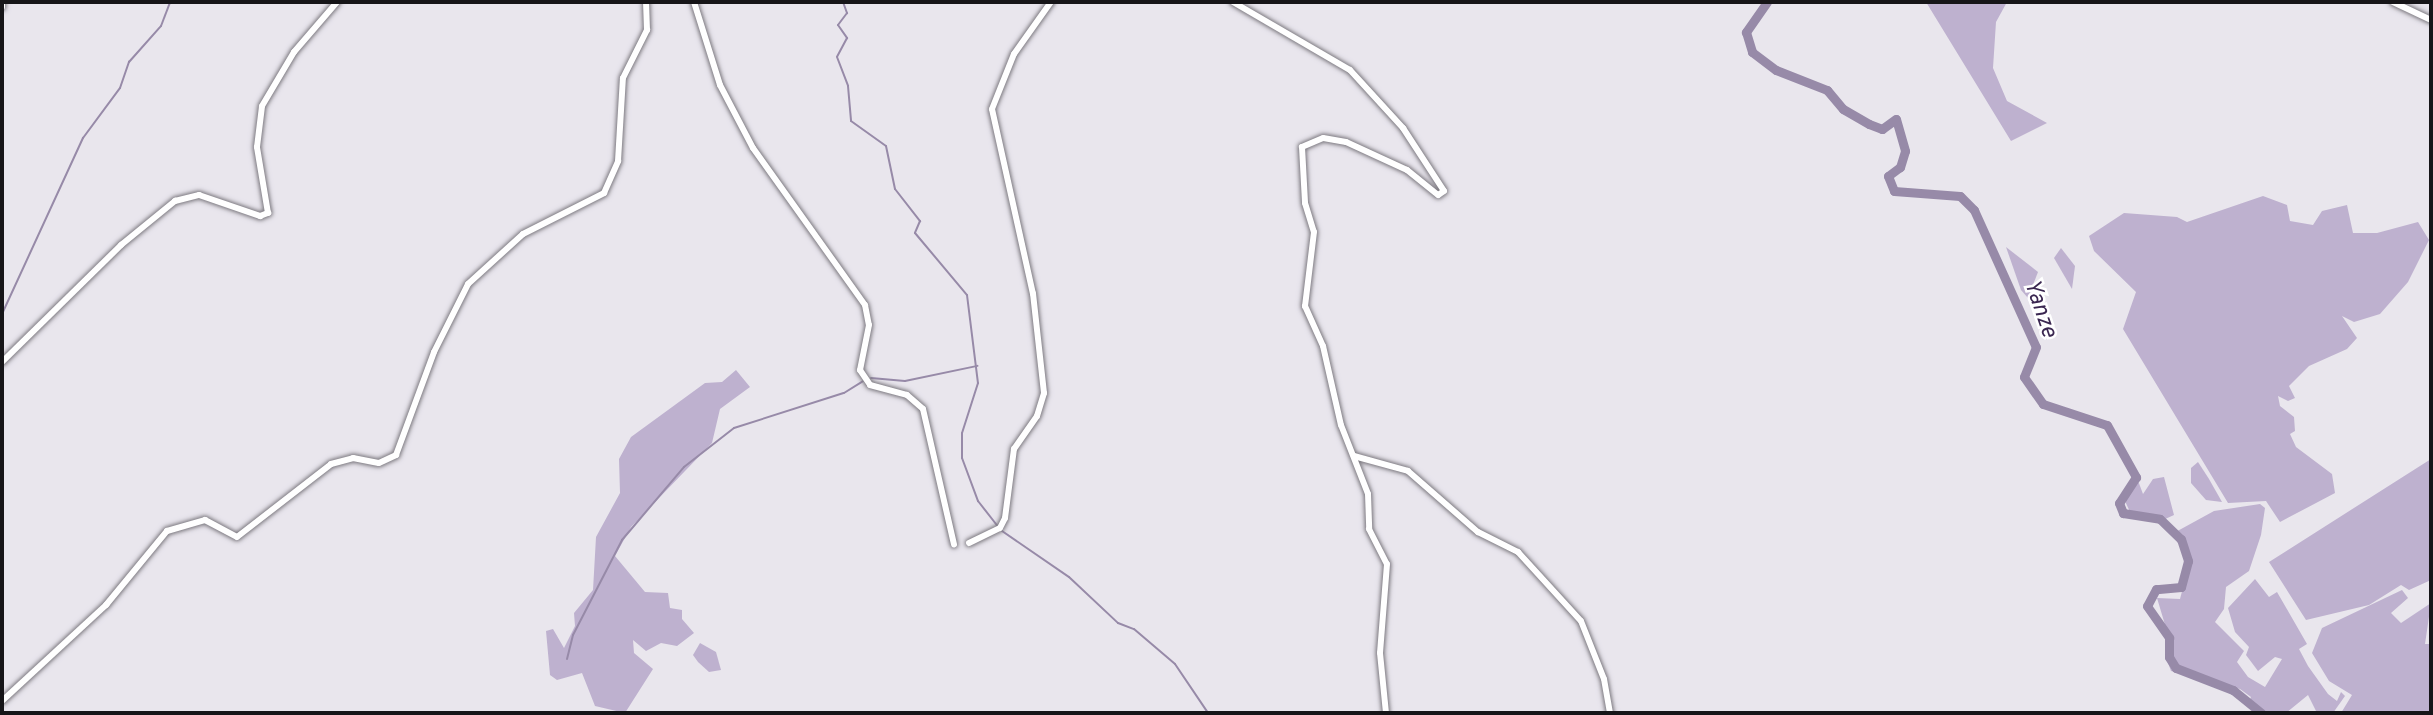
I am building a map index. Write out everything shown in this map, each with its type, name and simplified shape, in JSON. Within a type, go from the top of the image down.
[{"type":"street","points":[[2,362],[121,245],[175,201],[199,195],[260,216],[268,213],[257,147],[262,106],[294,52],[337,2]]},
{"type":"street","points":[[2,701],[106,605],[167,531],[205,520],[237,537],[331,464],[353,458],[379,463],[396,456],[434,352],[468,284],[512,242],[601,196],[607,187],[619,151],[624,78],[647,30],[646,2]]},
{"type":"street","points":[[694,2],[720,85],[753,148],[864,305],[869,325],[860,370],[870,385],[908,395],[923,409],[954,544]]},
{"type":"street","points":[[969,543],[1000,528],[1005,519],[1014,449],[1037,416],[1044,393],[1033,294],[992,109],[1014,54],[1051,2]]},
{"type":"street","points":[[1233,2],[1350,70],[1403,128],[1444,191],[1438,195],[1408,170],[1346,142],[1323,138],[1302,147],[1305,203],[1314,232],[1305,306],[1323,346],[1354,456],[1368,494],[1369,529],[1387,564],[1380,653],[1386,713]]},
{"type":"street","points":[[2393,2],[2406,5],[2431,20]]},
{"type":"street","points":[[1354,456],[1408,471],[1478,532],[1518,552],[1580,621],[1604,679],[1610,713]]},
{"type":"shaded area","points":[[1926,2],[2007,2],[1996,22],[1993,68],[2007,101],[2047,123],[2011,141]]},
{"type":"shaded area","points":[[2263,196],[2287,205],[2290,221],[2313,225],[2322,211],[2347,205],[2353,233],[2377,233],[2418,222],[2429,240],[2408,282],[2380,314],[2354,322],[2342,316],[2357,338],[2347,349],[2309,366],[2289,386],[2295,398],[2288,401],[2278,396],[2280,406],[2294,417],[2295,431],[2290,434],[2296,447],[2332,474],[2335,493],[2280,522],[2266,501],[2228,503],[2123,329],[2136,292],[2094,251],[2089,236],[2124,213],[2177,217],[2187,222]]},
{"type":"shaded area","points":[[2006,247],[2038,272],[2028,298],[2021,290]]},
{"type":"shaded area","points":[[2061,248],[2075,266],[2072,289],[2054,258]]},
{"type":"shaded area","points":[[736,370],[750,387],[720,409],[712,443],[631,527],[615,556],[645,592],[668,593],[670,608],[682,610],[682,619],[694,633],[677,646],[661,643],[646,651],[633,640],[634,653],[653,669],[625,713],[595,706],[582,673],[557,680],[550,675],[546,631],[553,629],[564,648],[575,626],[574,613],[593,590],[596,537],[620,493],[619,459],[631,437],[705,383],[722,382]]},
{"type":"shaded area","points":[[2431,459],[2431,580],[2409,590],[2401,585],[2369,605],[2306,620],[2269,562]]},
{"type":"shaded area","points":[[2198,462],[2222,502],[2206,500],[2191,483],[2191,468]]},
{"type":"shaded area","points":[[2164,477],[2174,515],[2163,520],[2131,514],[2124,499],[2137,478],[2143,494],[2153,479]]},
{"type":"shaded area","points":[[2260,504],[2265,508],[2261,535],[2249,571],[2226,587],[2224,609],[2215,622],[2244,651],[2237,662],[2248,677],[2265,687],[2282,659],[2275,657],[2258,671],[2246,655],[2249,647],[2235,632],[2228,608],[2255,579],[2269,597],[2277,592],[2307,644],[2299,649],[2308,666],[2328,694],[2337,701],[2341,692],[2345,696],[2333,713],[2317,713],[2308,695],[2286,713],[2257,713],[2248,704],[2251,697],[2240,689],[2171,671],[2167,660],[2172,648],[2157,598],[2180,599],[2187,572],[2182,548],[2172,534],[2214,511]]},
{"type":"shaded area","points":[[2402,590],[2408,598],[2391,613],[2401,623],[2431,603],[2425,644],[2431,644],[2431,713],[2341,713],[2352,695],[2329,681],[2312,653],[2322,628]]},
{"type":"shaded area","points":[[700,643],[716,652],[721,670],[709,672],[698,662],[693,655]]},
{"type":"waterway","points":[[2,314],[83,138],[120,88],[129,62],[161,26],[170,2]]},
{"type":"waterway","points":[[843,2],[847,13],[838,25],[847,38],[837,57],[848,86],[851,121],[886,146],[895,189],[920,221],[915,233],[967,295],[978,383],[962,433],[962,458],[978,501],[998,527]]},
{"type":"waterway","name":"Yanze","points":[[1767,2],[1746,32],[1752,52],[1776,70],[1827,90],[1843,109],[1869,124],[1882,129],[1896,119],[1905,151],[1900,167],[1888,176],[1894,191],[1960,196],[1974,210],[2036,347],[2024,377],[2043,404],[2107,425],[2136,477],[2119,503],[2123,513],[2160,519],[2181,539],[2188,561],[2181,587],[2156,589],[2147,606],[2169,638],[2169,657],[2176,668],[2233,690],[2261,713]]},
{"type":"waterway","points":[[871,378],[905,381],[977,366]]},
{"type":"waterway","points":[[567,659],[573,635],[622,540],[684,467],[734,428],[844,393],[863,381]]},
{"type":"waterway","points":[[1002,531],[1069,577],[1118,623],[1134,629],[1175,664],[1208,713]]}]
